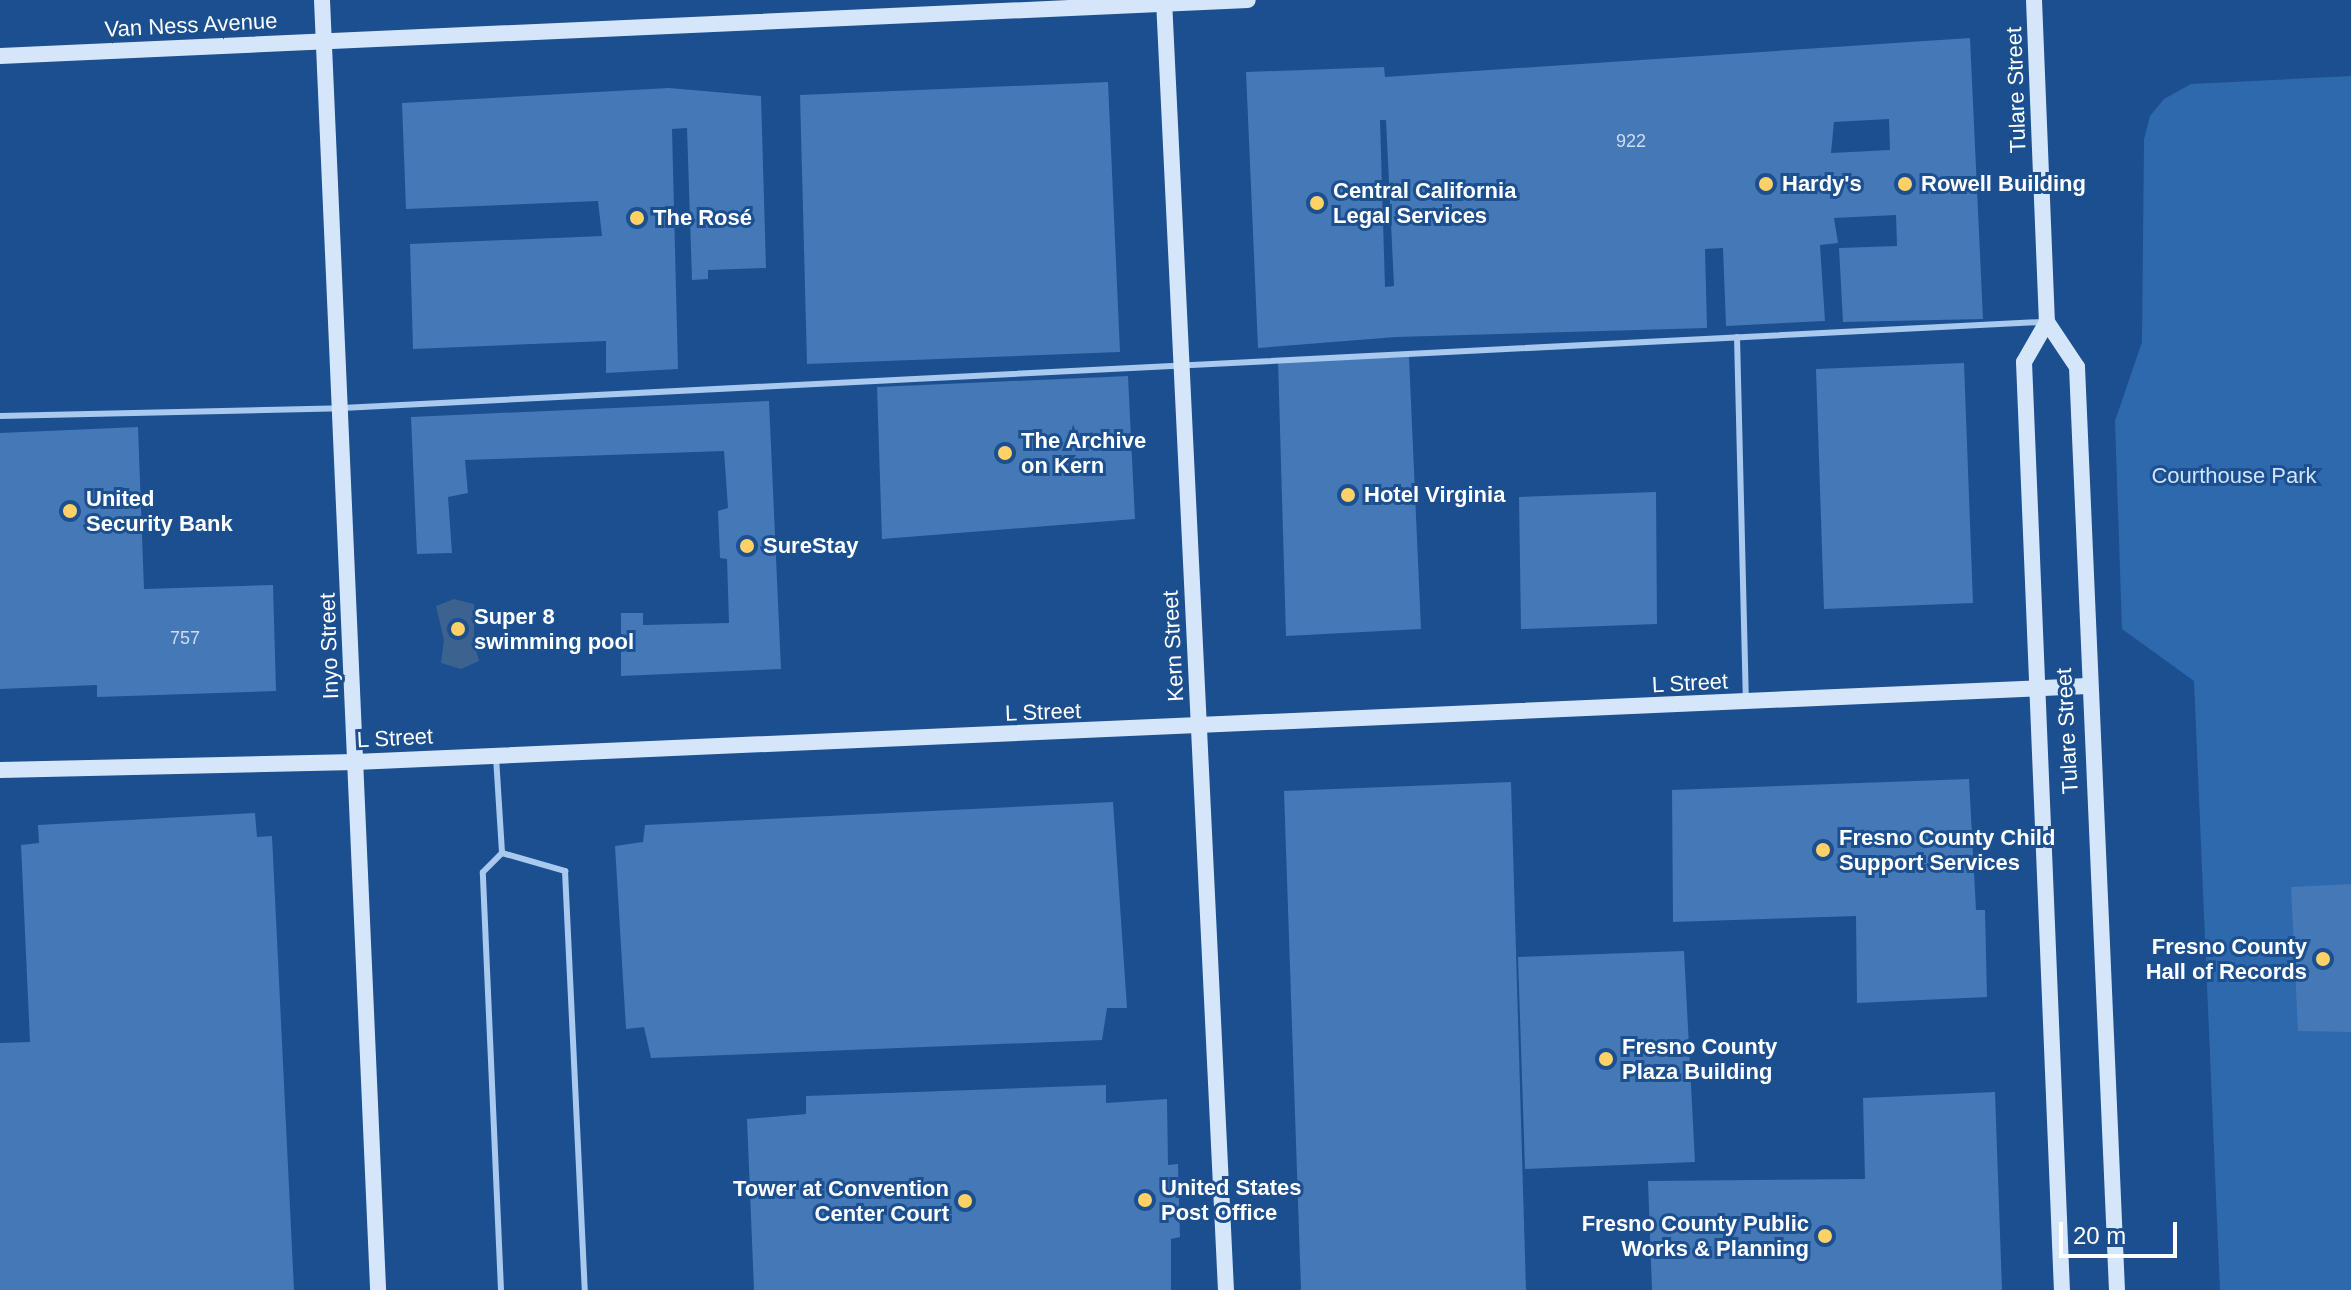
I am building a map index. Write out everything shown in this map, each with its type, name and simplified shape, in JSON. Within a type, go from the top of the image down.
[{"type":"street","name":"Inyo Street","points":[[322,0],[378,1290]]},
{"type":"street","name":"Van Ness Avenue","points":[[0,56],[1248,0]]},
{"type":"street","name":"Tulare Street","points":[[2034,0],[2047,322],[2077,367],[2087,686],[2117,1290]]},
{"type":"street","name":"Kern Street","points":[[1164,2],[1226,1290]]},
{"type":"street","name":"Tulare Street","points":[[2047,322],[2024,362],[2062,1290]]},
{"type":"street","name":"L Street","points":[[0,770],[355,762],[2087,686]]},
{"type":"lane","points":[[0,416],[342,408],[2047,322]]},
{"type":"lane","points":[[1737,337],[1746,703]]},
{"type":"lane","points":[[496,756],[502,853],[483,872],[501,1290]]},
{"type":"lane","points":[[502,853],[565,871],[585,1290]]},
{"type":"green space","name":"Courthouse Park","points":[[2351,76],[2351,1290],[2220,1290],[2194,681],[2122,629],[2115,421],[2142,342],[2144,139],[2150,116],[2164,99],[2191,84]]},
{"type":"shaded area","name":"Super 8 swimming pool","points":[[454,599],[474,604],[474,643],[479,661],[461,669],[441,663],[444,640],[436,606]]},
{"type":"building","points":[[1970,38],[1983,319],[1843,322],[1839,248],[1897,246],[1896,215],[1834,218],[1838,243],[1820,245],[1825,321],[1726,326],[1723,248],[1705,249],[1707,328],[1396,337],[1258,348],[1246,72],[1384,67],[1385,77]],"holes":[[[1889,119],[1890,150],[1831,153],[1834,122]],[[1380,120],[1386,120],[1394,286],[1385,287]]]},
{"type":"building","points":[[1108,82],[1120,352],[807,364],[800,95]]},
{"type":"building","points":[[669,88],[761,96],[766,268],[708,270],[708,279],[692,280],[687,128],[672,129],[678,369],[606,373],[606,341],[413,349],[410,244],[602,236],[598,201],[406,209],[402,103]]},
{"type":"building","name":"Hotel Virginia","points":[[1409,357],[1421,629],[1286,636],[1278,360]]},
{"type":"building","points":[[1964,363],[1973,603],[1824,609],[1816,369]]},
{"type":"building","name":"The Archive on Kern","points":[[1128,376],[1135,519],[882,539],[877,387]]},
{"type":"building","name":"SureStay","points":[[769,401],[781,669],[621,676],[621,613],[643,613],[643,625],[729,623],[727,559],[720,558],[718,511],[728,508],[724,451],[465,460],[468,493],[448,497],[452,553],[417,554],[411,417]]},
{"type":"building","name":"United Security Bank","points":[[138,427],[144,589],[273,585],[276,691],[97,697],[97,685],[0,689],[0,433]]},
{"type":"building","points":[[1656,492],[1657,624],[1521,629],[1519,497]]},
{"type":"building","name":"Fresno County Child Support Services","points":[[1969,779],[1976,910],[1985,910],[1987,997],[1857,1003],[1856,916],[1673,922],[1672,790]]},
{"type":"building","points":[[1511,782],[1526,1290],[1301,1290],[1284,791]]},
{"type":"building","points":[[1113,802],[1127,1008],[1107,1008],[1102,1040],[651,1058],[644,1027],[626,1029],[615,846],[643,842],[645,825]]},
{"type":"building","points":[[255,813],[257,837],[272,836],[294,1290],[0,1290],[0,1043],[30,1042],[21,845],[39,843],[38,825]]},
{"type":"building","name":"Fresno County Hall of Records","points":[[2351,884],[2351,1032],[2298,1031],[2291,887]]},
{"type":"building","name":"Fresno County Plaza Building","points":[[1684,951],[1695,1162],[1525,1169],[1518,957]]},
{"type":"building","name":"Tower at Convention Center Court","points":[[1106,1085],[1106,1103],[1167,1099],[1168,1165],[1178,1164],[1180,1237],[1171,1239],[1171,1290],[754,1290],[747,1119],[806,1114],[806,1096]]},
{"type":"building","name":"Fresno County Public Works & Planning","points":[[1995,1092],[2002,1290],[1652,1290],[1648,1181],[1865,1179],[1863,1098]]},
{"type":"place","name":"Hardy's","points":[[1766,184]]},
{"type":"place","name":"Rowell Building","points":[[1905,184]]},
{"type":"place","name":"Central California Legal Services","points":[[1317,203]]},
{"type":"place","name":"The Rosé","points":[[637,218]]},
{"type":"place","name":"The Archive on Kern","points":[[1005,453]]},
{"type":"place","name":"Hotel Virginia","points":[[1348,495]]},
{"type":"place","name":"United Security Bank","points":[[70,511]]},
{"type":"place","name":"SureStay","points":[[747,546]]},
{"type":"place","name":"Super 8 swimming pool","points":[[458,629]]},
{"type":"place","name":"Fresno County Child Support Services","points":[[1823,850]]},
{"type":"place","name":"Fresno County Hall of Records","points":[[2323,959]]},
{"type":"place","name":"Fresno County Plaza Building","points":[[1606,1059]]},
{"type":"place","name":"United States Post Office","points":[[1145,1200]]},
{"type":"place","name":"Tower at Convention Center Court","points":[[965,1201]]},
{"type":"place","name":"Fresno County Public Works & Planning","points":[[1825,1236]]}]
